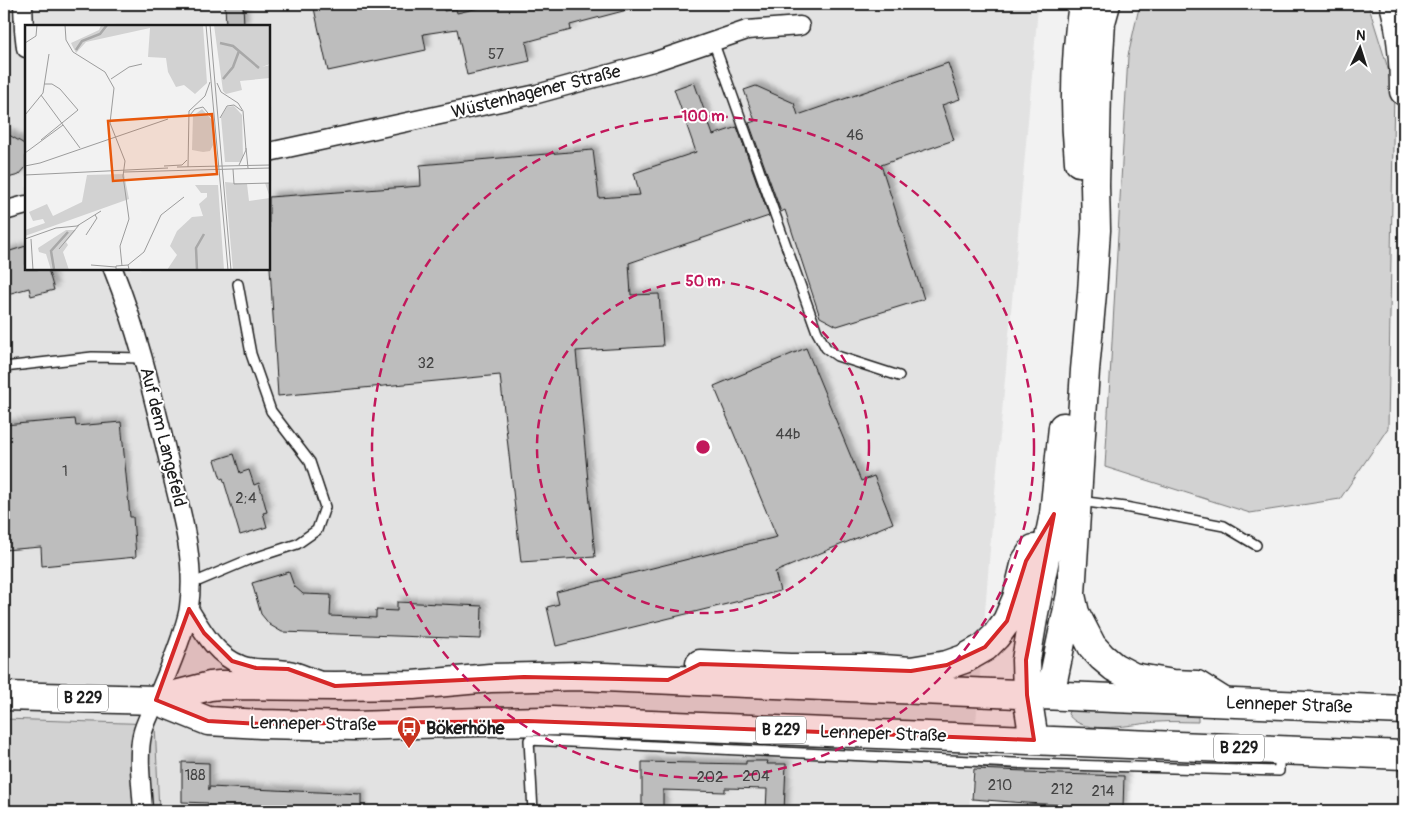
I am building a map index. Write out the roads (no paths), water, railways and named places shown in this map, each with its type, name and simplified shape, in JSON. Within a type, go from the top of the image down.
[{"type":"main road","points":[[1083,4],[1077,69],[1077,140],[1080,183],[1079,239],[1065,507],[1071,594],[1075,613],[1092,646],[1114,667],[1133,676],[1173,684],[1197,685],[1224,702]]},
{"type":"main road","points":[[1038,695],[1026,660],[1034,613],[1065,507],[1085,370],[1096,230],[1097,88],[1101,22],[1106,4]]},
{"type":"main road","points":[[1394,4],[1404,56],[1404,91]]},
{"type":"main road","points":[[668,680],[700,664],[790,668],[868,668],[911,671],[947,665],[964,659],[985,647],[1007,621],[1017,598],[1026,561],[1065,507]]},
{"type":"main road","points":[[1034,740],[1038,695],[1071,594]]},
{"type":"main road","name":"Lenneper Straße","points":[[4,696],[156,700],[220,685],[413,685],[490,678],[579,676],[1404,710]]},
{"type":"main road","name":"Lenneper Straße","points":[[156,700],[208,721],[261,724],[356,726],[536,721],[1404,755]]},
{"type":"street","points":[[23,4],[25,39]]},
{"type":"street","name":"Wüstenhagener Straße","points":[[270,152],[537,94],[653,62],[747,30],[800,26]]},
{"type":"street","points":[[4,211],[25,205]]},
{"type":"street","name":"Auf dem Langefeld","points":[[113,270],[144,358],[186,532],[191,584],[189,609],[174,657],[142,735],[140,757],[143,811]]},
{"type":"street","points":[[189,609],[204,633],[232,661],[243,666],[288,670],[335,686]]},
{"type":"lane","points":[[713,41],[817,332],[826,348],[838,356],[899,376]]},
{"type":"lane","points":[[191,584],[248,560],[297,544],[317,530],[325,507],[310,462],[271,411],[251,354],[238,284]]},
{"type":"lane","points":[[4,367],[92,357],[144,358]]},
{"type":"lane","points":[[1065,507],[1125,507],[1224,526],[1256,545]]},
{"type":"lane","points":[[533,811],[529,740],[1032,764],[1279,771],[1279,750]]},
{"type":"place","name":"Bökerhöhe","points":[[409,749]]}]
